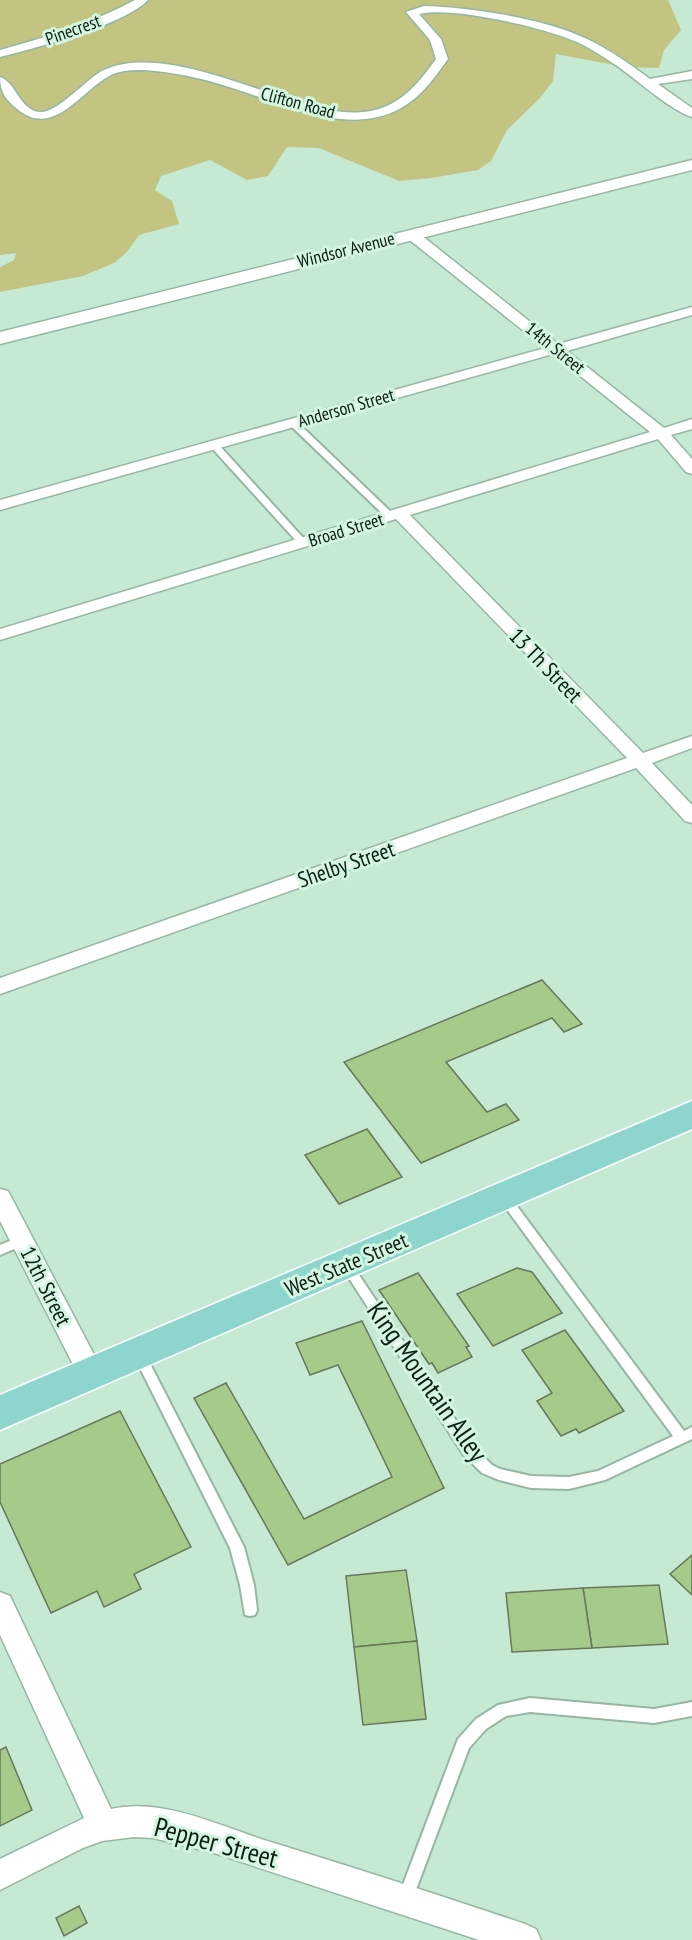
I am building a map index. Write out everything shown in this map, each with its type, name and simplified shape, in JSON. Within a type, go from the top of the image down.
[{"type":"main road","name":"West State Street","points":[[0,1413],[692,1114]]},
{"type":"street","name":"Pinecrest","points":[[0,54],[65,35],[114,16],[143,0]]},
{"type":"street","name":"Clifton Road","points":[[0,81],[12,101],[24,111],[41,115],[57,112],[68,105],[105,74],[123,68],[146,66],[184,72],[331,114],[360,116],[399,105],[429,78],[442,59],[435,39],[412,12],[416,9],[438,6],[553,30],[581,40],[692,113]]},
{"type":"street","points":[[646,83],[692,75]]},
{"type":"street","name":"Windsor Avenue","points":[[0,338],[692,165]]},
{"type":"street","name":"14th Street","points":[[411,234],[661,433],[692,469]]},
{"type":"street","name":"Anderson Street","points":[[0,505],[692,311]]},
{"type":"street","name":"Broad Street","points":[[0,635],[692,424]]},
{"type":"street","name":"13 Th Street","points":[[395,515],[639,760],[692,818]]},
{"type":"street","name":"Shelby Street","points":[[0,986],[692,742]]},
{"type":"street","name":"12th Street","points":[[0,1198],[11,1246],[91,1374]]},
{"type":"street","points":[[4,1623],[103,1826]]},
{"type":"street","name":"Pepper Street","points":[[0,1875],[68,1840],[103,1826],[131,1822],[181,1829],[405,1899],[525,1940]]},
{"type":"lane","points":[[293,423],[395,515]]},
{"type":"lane","points":[[214,445],[303,543]]},
{"type":"lane","points":[[503,1196],[687,1435]]},
{"type":"lane","name":"King Mountain Alley","points":[[346,1264],[468,1450],[487,1469],[531,1482],[569,1483],[600,1476],[687,1435]]},
{"type":"lane","points":[[138,1353],[237,1547],[247,1585],[250,1610]]},
{"type":"lane","points":[[405,1899],[463,1744],[481,1724],[503,1710],[530,1705],[654,1716],[692,1709]]},
{"type":"shaded area","points":[[0,0],[668,0],[681,30],[664,50],[659,68],[625,67],[556,54],[553,81],[540,98],[507,130],[491,161],[478,170],[399,181],[319,148],[287,147],[268,176],[247,180],[210,160],[161,176],[155,190],[172,201],[179,224],[139,235],[127,252],[114,263],[83,276],[0,292],[0,267],[14,260],[16,253],[0,255]]},
{"type":"building","points":[[542,980],[582,1024],[564,1032],[552,1018],[446,1062],[487,1112],[506,1104],[519,1120],[421,1163],[344,1062]]},
{"type":"building","points":[[367,1129],[402,1177],[339,1204],[305,1155]]},
{"type":"building","points":[[517,1268],[532,1272],[562,1313],[493,1346],[457,1294]]},
{"type":"building","points":[[418,1273],[469,1346],[466,1347],[472,1357],[438,1373],[432,1363],[429,1364],[379,1290]]},
{"type":"building","points":[[362,1321],[444,1488],[288,1565],[194,1398],[226,1383],[304,1519],[392,1477],[338,1365],[310,1375],[296,1343]]},
{"type":"building","points":[[565,1330],[624,1411],[579,1433],[576,1429],[561,1436],[537,1401],[552,1393],[522,1350]]},
{"type":"building","points":[[120,1411],[191,1547],[134,1574],[141,1589],[104,1607],[97,1591],[51,1613],[0,1502],[0,1464]]},
{"type":"building","points":[[692,1555],[692,1595],[670,1574]]},
{"type":"building","points":[[406,1570],[417,1641],[354,1647],[346,1576]]},
{"type":"building","points":[[659,1585],[668,1644],[592,1648],[583,1588]]},
{"type":"building","points":[[583,1588],[592,1648],[512,1652],[506,1593]]},
{"type":"building","points":[[417,1641],[426,1719],[363,1725],[354,1647]]},
{"type":"building","points":[[6,1747],[32,1810],[0,1826],[0,1750]]},
{"type":"building","points":[[79,1906],[87,1923],[64,1936],[56,1918]]}]
